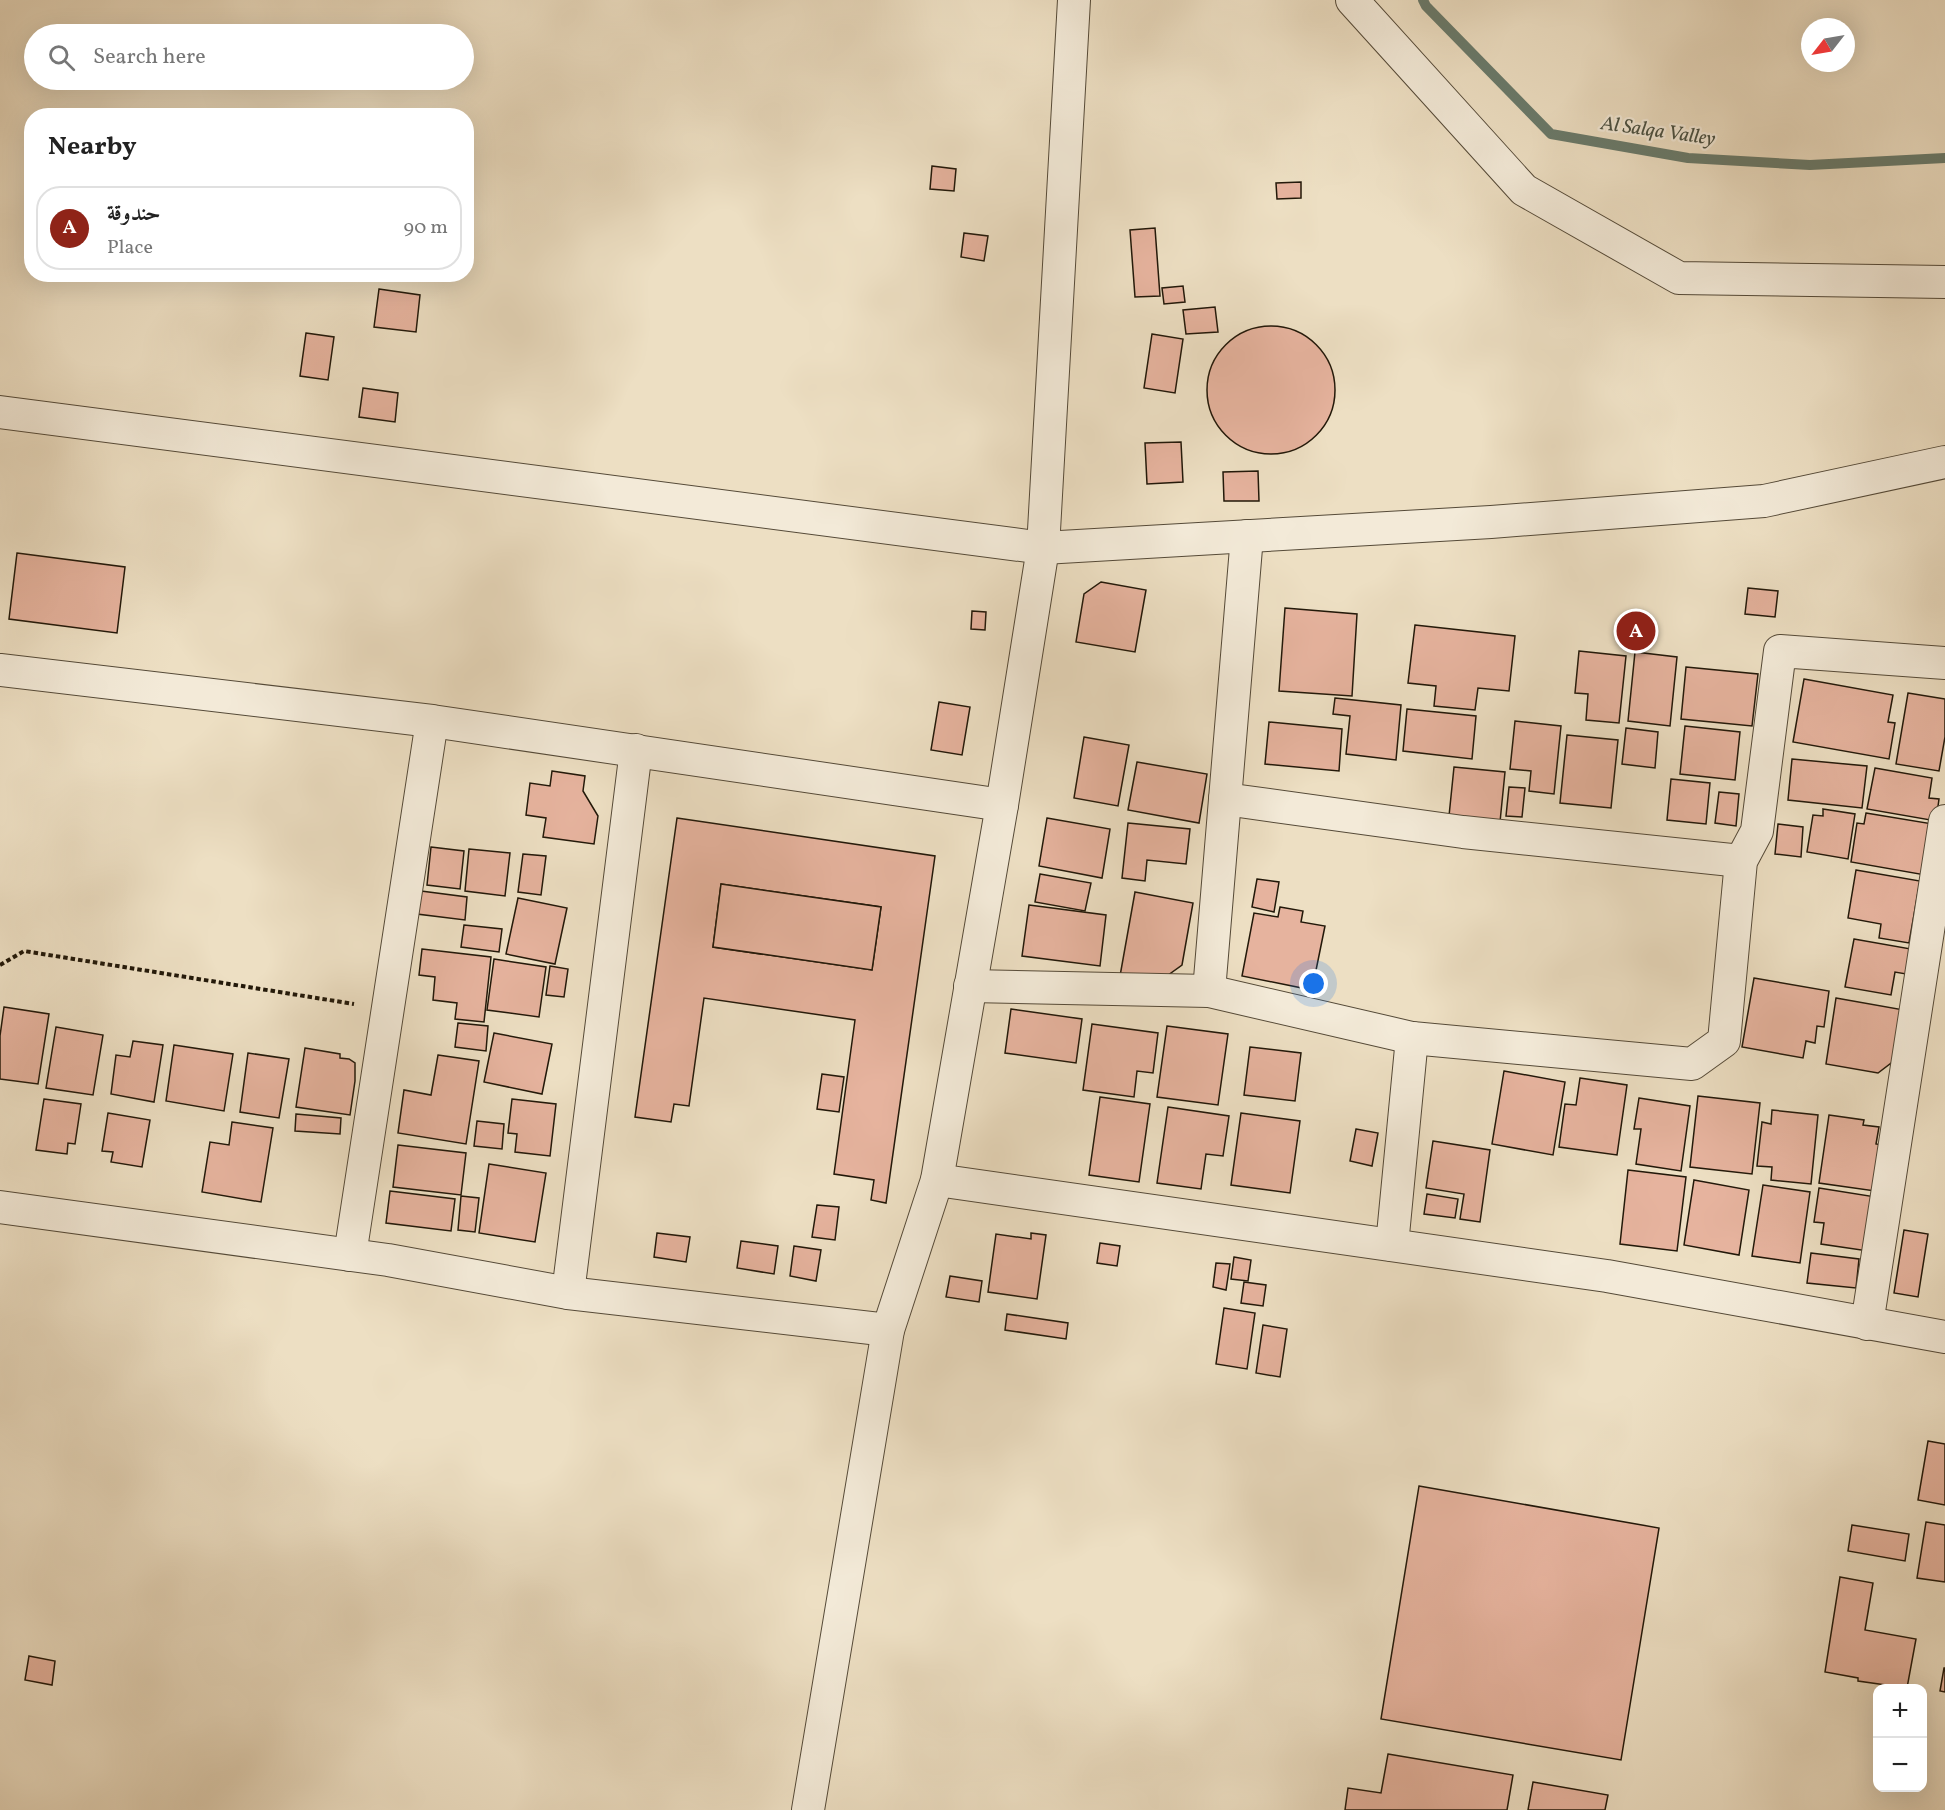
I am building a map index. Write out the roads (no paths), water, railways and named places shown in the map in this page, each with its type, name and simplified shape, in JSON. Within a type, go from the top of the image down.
[{"type":"street","points":[[808,1810],[888,1330],[937,1180],[1002,806],[1043,549],[1074,0]]},
{"type":"street","points":[[1352,0],[1524,190],[1679,278],[1945,282]]},
{"type":"street","points":[[0,412],[1043,549],[1491,522],[1764,501],[1945,462]]},
{"type":"street","points":[[1209,991],[1247,536]]},
{"type":"street","points":[[970,986],[1209,991],[1412,1038],[1692,1064],[1724,1041],[1741,861],[1757,831],[1780,651],[1945,663]]},
{"type":"street","points":[[0,670],[432,721],[1002,806]]},
{"type":"street","points":[[350,1255],[432,721]]},
{"type":"street","points":[[568,1293],[636,750]]},
{"type":"street","points":[[1225,799],[1462,832],[1741,861]]},
{"type":"street","points":[[1867,1324],[1945,820]]},
{"type":"street","points":[[1392,1245],[1412,1038]]},
{"type":"street","points":[[937,1180],[1607,1276],[1945,1337]]},
{"type":"street","points":[[0,1207],[350,1255],[568,1293],[888,1330]]},
{"type":"waterway","name":"Al Salqa Valley","points":[[1423,0],[1426,6],[1551,134],[1688,158],[1810,165],[1945,158]]},
{"type":"place","name":"حندوقة","points":[[1636,631]]}]
